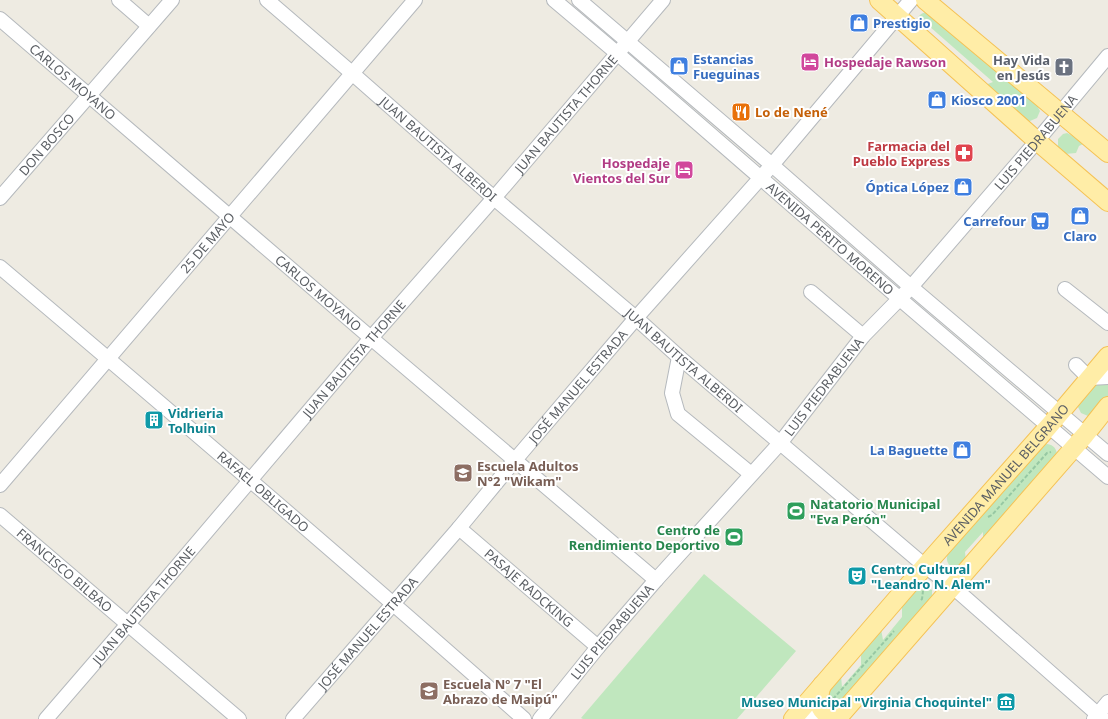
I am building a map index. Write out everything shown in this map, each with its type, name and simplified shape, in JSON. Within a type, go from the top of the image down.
[{"type":"main road","points":[[879,0],[1037,142],[1108,202]]},
{"type":"main road","points":[[926,0],[1108,154]]},
{"type":"main road","name":"AVENIDA MANUEL BELGRANO","points":[[803,716],[822,685],[1108,356]]},
{"type":"main road","points":[[822,685],[819,703],[820,708],[828,714],[833,715],[841,713],[1080,441],[1108,406]]},
{"type":"street","points":[[119,0],[149,26]]},
{"type":"street","name":"DON BOSCO","points":[[0,198],[172,0]]},
{"type":"street","name":"JUAN BAUTISTA ALBERDI","points":[[267,0],[494,198],[636,318],[679,357],[781,442],[925,566],[952,587],[1098,717]]},
{"type":"street","name":"25 DE MAYO","points":[[0,485],[415,0]]},
{"type":"street","name":"AVENIDA PERITO MORENO","points":[[554,0],[900,299],[1080,441],[1108,477]]},
{"type":"street","name":"AVENIDA PERITO MORENO","points":[[579,0],[772,165],[911,287],[1054,419]]},
{"type":"street","name":"JUAN BAUTISTA THORNE","points":[[46,719],[371,338],[494,198],[664,0]]},
{"type":"street","name":"JOSÉ MANUEL ESTRADA","points":[[293,719],[459,528],[636,318],[761,179],[911,0]]},
{"type":"street","name":"CARLOS MOYANO","points":[[0,19],[371,338],[656,580]]},
{"type":"street","name":"LUIS PIEDRABUENA","points":[[540,719],[598,647],[656,580],[781,442],[863,336],[911,287],[1037,142],[1060,112],[1108,56]]},
{"type":"street","name":"RAFAEL OBLIGADO","points":[[0,267],[393,603],[524,719]]},
{"type":"street","points":[[1066,289],[1108,323]]},
{"type":"street","points":[[811,292],[863,336]]},
{"type":"street","points":[[679,357],[672,393],[678,414],[751,474]]},
{"type":"street","points":[[1076,365],[1089,378],[1108,376]]},
{"type":"street","name":"AVENIDA PERITO MORENO","points":[[1080,441],[1108,454]]},
{"type":"street","name":"FRANCISCO BILBAO","points":[[0,515],[239,719]]},
{"type":"street","name":"PASAJE RADCKING","points":[[459,528],[598,647]]},
{"type":"street","points":[[1098,717],[1108,702]]},
{"type":"green space","points":[[926,12],[1036,104],[1040,111],[1037,118],[1030,121],[1027,120],[985,85],[993,82],[929,26],[920,29],[918,19],[920,15]]},
{"type":"green space","points":[[1067,133],[1083,144],[1079,146],[1076,153],[1065,154],[1058,147],[1058,139],[1063,134]]},
{"type":"green space","points":[[1108,381],[1108,397],[1092,415],[1088,416],[1081,413],[1078,407],[1079,403],[1096,382]]},
{"type":"green space","points":[[1043,445],[1052,445],[1055,448],[1057,456],[983,542],[983,532],[965,552],[966,561],[955,567],[950,566],[947,559],[949,552]]},
{"type":"green space","points":[[704,574],[796,651],[737,719],[581,718]]},
{"type":"green space","points":[[922,585],[932,590],[932,597],[833,711],[823,699],[841,676],[842,687],[861,665],[861,653],[881,629],[883,640],[902,617],[902,605],[919,586]]},
{"type":"place","name":"Prestigio","points":[[859,23]]},
{"type":"place","name":"Hospedaje Rawson","points":[[810,62]]},
{"type":"place","name":"Estancias Fueguinas","points":[[679,66]]},
{"type":"place","name":"Hay Vida en Jesús","points":[[1064,67]]},
{"type":"place","name":"Kiosco 2001","points":[[937,100]]},
{"type":"place","name":"Lo de Nené","points":[[741,112]]},
{"type":"place","name":"Farmacia del Pueblo Express","points":[[964,153]]},
{"type":"place","name":"Hospedaje Vientos del Sur","points":[[684,170]]},
{"type":"place","name":"Óptica López","points":[[963,187]]},
{"type":"place","name":"Claro","points":[[1080,216]]},
{"type":"place","name":"Carrefour","points":[[1040,221]]},
{"type":"place","name":"Vidrieria Tolhuin","points":[[154,420]]},
{"type":"place","name":"La Baguette","points":[[962,450]]},
{"type":"place","name":"Escuela Adultos N°2 \"Wikam\"","points":[[463,473]]},
{"type":"place","name":"Natatorio Municipal \"Eva Perón\"","points":[[796,511]]},
{"type":"place","name":"Centro de Rendimiento Deportivo","points":[[734,537]]},
{"type":"place","name":"Centro Cultural \"Leandro N. Alem\"","points":[[857,576]]},
{"type":"place","name":"Escuela Nº 7 \"El Abrazo de Maipú\"","points":[[429,691]]},
{"type":"place","name":"Museo Municipal \"Virginia Choquintel\"","points":[[1006,702]]}]
